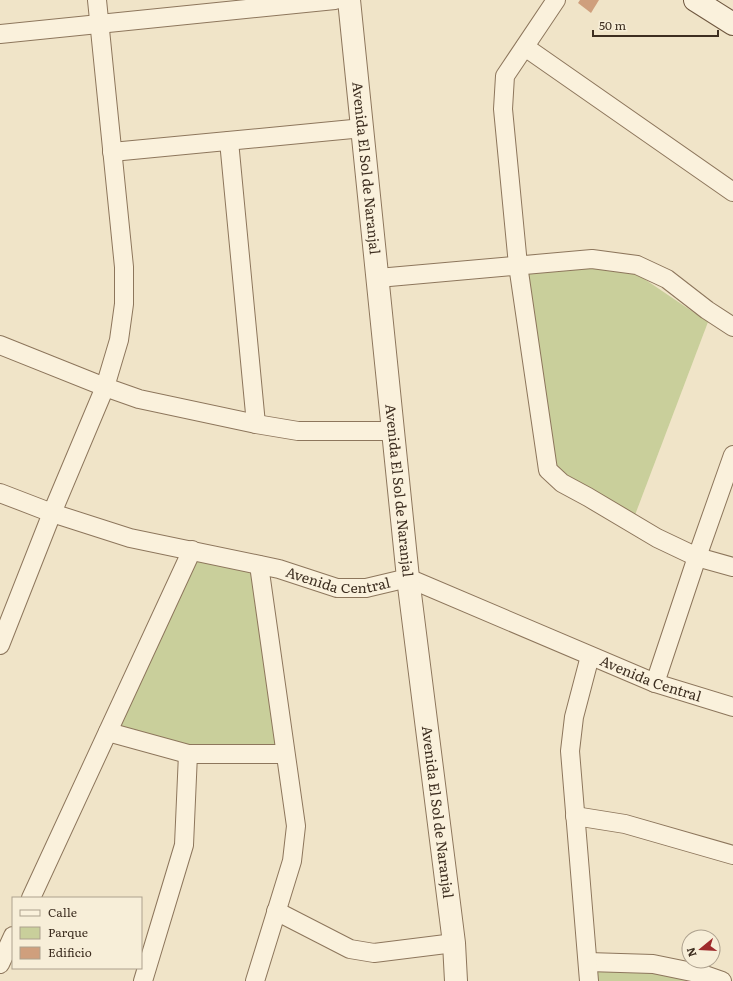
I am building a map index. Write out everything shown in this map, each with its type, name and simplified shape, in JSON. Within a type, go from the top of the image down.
[{"type":"street","points":[[0,643],[104,387],[119,340],[124,304],[124,267],[97,0]]},
{"type":"street","points":[[0,34],[99,24],[210,6],[335,0]]},
{"type":"street","name":"Avenida El Sol de Naranjal","points":[[349,0],[408,578],[454,943],[456,981]]},
{"type":"street","points":[[556,0],[505,76],[503,109],[518,266],[548,470],[562,483],[657,538],[697,557],[733,567]]},
{"type":"street","points":[[695,0],[733,24]]},
{"type":"street","points":[[525,47],[733,192]]},
{"type":"street","points":[[112,152],[363,128]]},
{"type":"street","points":[[229,141],[256,424]]},
{"type":"street","points":[[378,278],[592,259],[637,265],[666,279],[707,310],[733,327]]},
{"type":"street","points":[[0,345],[104,387],[139,399],[256,424],[298,431],[393,431]]},
{"type":"street","points":[[655,683],[733,455]]},
{"type":"street","name":"Avenida Central","points":[[0,493],[52,513],[130,538],[279,569],[337,588],[366,588],[408,578],[655,683],[733,707]]},
{"type":"street","points":[[30,897],[192,550]]},
{"type":"street","points":[[255,981],[292,861],[296,826],[259,565]]},
{"type":"street","points":[[589,981],[570,751],[574,718],[590,656]]},
{"type":"street","points":[[108,732],[188,754],[285,754]]},
{"type":"street","points":[[143,981],[184,845],[188,754]]},
{"type":"street","points":[[575,816],[625,824],[733,855]]},
{"type":"street","points":[[276,911],[350,949],[374,953],[454,943]]},
{"type":"street","points":[[0,964],[12,938]]},
{"type":"street","points":[[588,962],[653,964],[702,974],[722,981]]},
{"type":"green space","points":[[593,266],[634,272],[708,322],[635,515],[568,478],[557,467],[525,273]]},
{"type":"green space","points":[[197,558],[254,570],[278,749],[190,748],[117,729]]},
{"type":"green space","points":[[598,971],[650,972],[695,981],[598,981]]},
{"type":"building","points":[[580,0],[599,0],[591,13],[578,3]]}]
